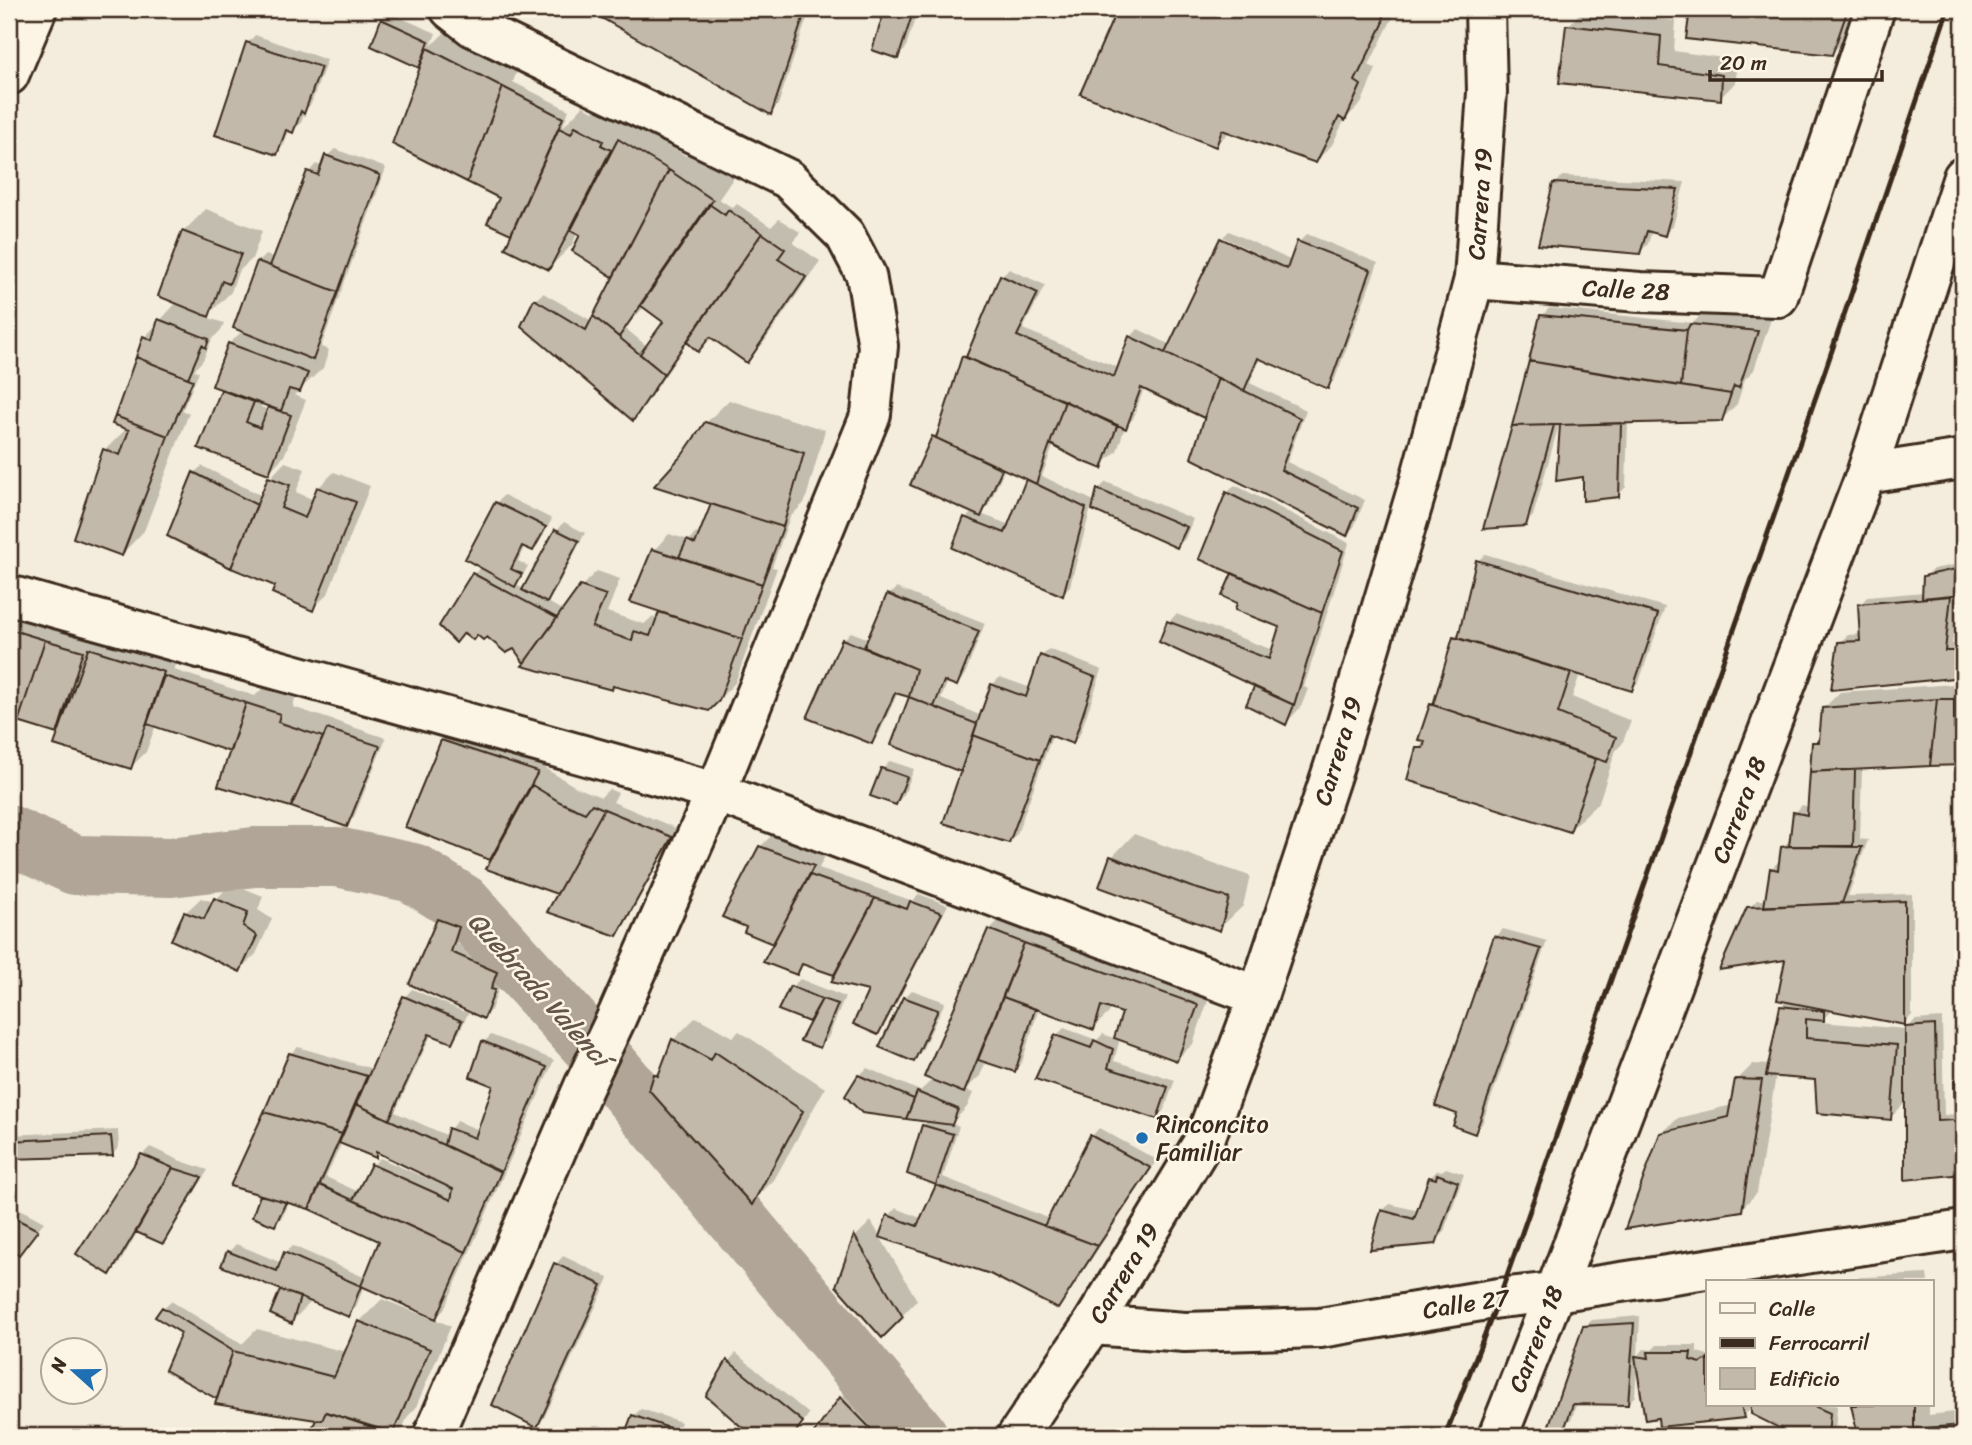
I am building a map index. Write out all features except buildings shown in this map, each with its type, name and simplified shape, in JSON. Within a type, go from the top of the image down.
[{"type":"street","points":[[9,75],[37,9]]},
{"type":"street","points":[[433,1436],[584,1086],[716,792],[871,414],[878,346],[866,275],[845,235],[788,179],[473,27],[450,9]]},
{"type":"street","name":"Carrera 19","points":[[1017,1436],[1092,1325],[1205,1139],[1258,996],[1338,753],[1420,480],[1474,279],[1487,92],[1485,9]]},
{"type":"street","name":"Calle 28","points":[[1474,279],[1640,292],[1778,296],[1875,9]]},
{"type":"street","name":"Carrera 18","points":[[1498,1436],[1866,474],[1963,177]]},
{"type":"street","points":[[1866,474],[1963,459]]},
{"type":"street","points":[[9,595],[716,792],[1258,996]]},
{"type":"street","name":"Calle 27","points":[[1092,1325],[1185,1332],[1320,1328],[1499,1298],[1555,1292],[1963,1230]]},
{"type":"waterway","name":"Quebrada Valencí","points":[[9,835],[75,865],[171,867],[254,857],[337,857],[413,873],[464,905],[605,1061],[918,1436]]},
{"type":"railway","points":[[1445,1436],[1499,1298],[1826,368],[1948,9]]},
{"type":"place","name":"Rinconcito Familiar","points":[[1142,1138]]}]
